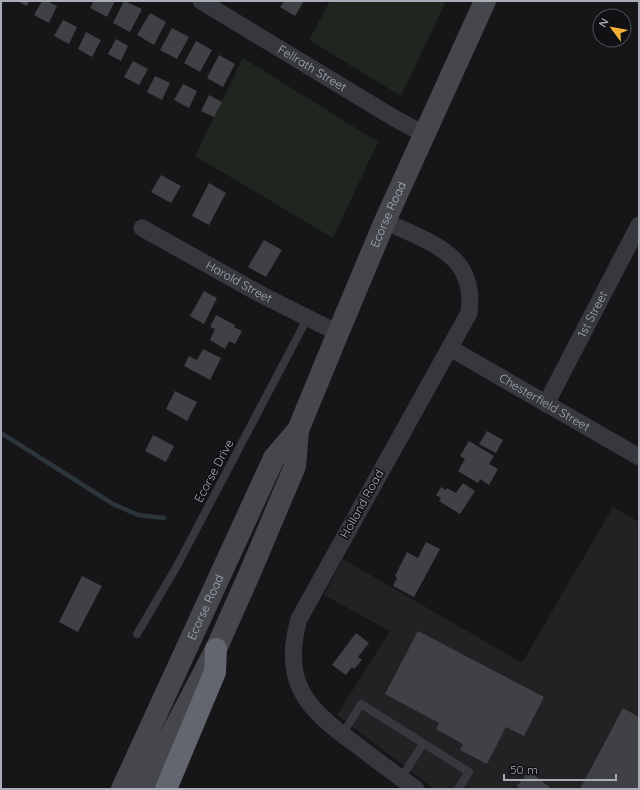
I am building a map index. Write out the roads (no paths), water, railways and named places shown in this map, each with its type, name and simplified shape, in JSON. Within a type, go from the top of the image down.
[{"type":"highway","points":[[166,789],[215,672],[216,649]]},
{"type":"main road","name":"Ecorse Road","points":[[145,789],[170,737],[216,649],[295,466],[298,430],[338,333],[424,134],[486,1]]},
{"type":"main road","name":"Ecorse Road","points":[[122,789],[274,458],[298,430]]},
{"type":"street","name":"Fellrath Street","points":[[201,1],[394,118],[424,134]]},
{"type":"street","name":"Holland Road","points":[[385,222],[439,248],[452,256],[464,271],[470,288],[469,313],[299,619],[293,638],[292,658],[295,677],[307,702],[330,726],[416,789]]},
{"type":"street","name":"1st Street","points":[[546,404],[639,225]]},
{"type":"street","name":"Harold Street","points":[[142,228],[237,282],[338,333]]},
{"type":"street","name":"Chesterfield Street","points":[[450,348],[546,404],[638,453]]},
{"type":"lane","name":"Ecorse Drive","points":[[137,634],[177,566],[308,317]]},
{"type":"lane","points":[[342,735],[361,704],[469,772],[458,789]]},
{"type":"lane","points":[[401,778],[424,744]]},
{"type":"waterway","points":[[1,433],[113,504],[138,515],[164,518]]}]
